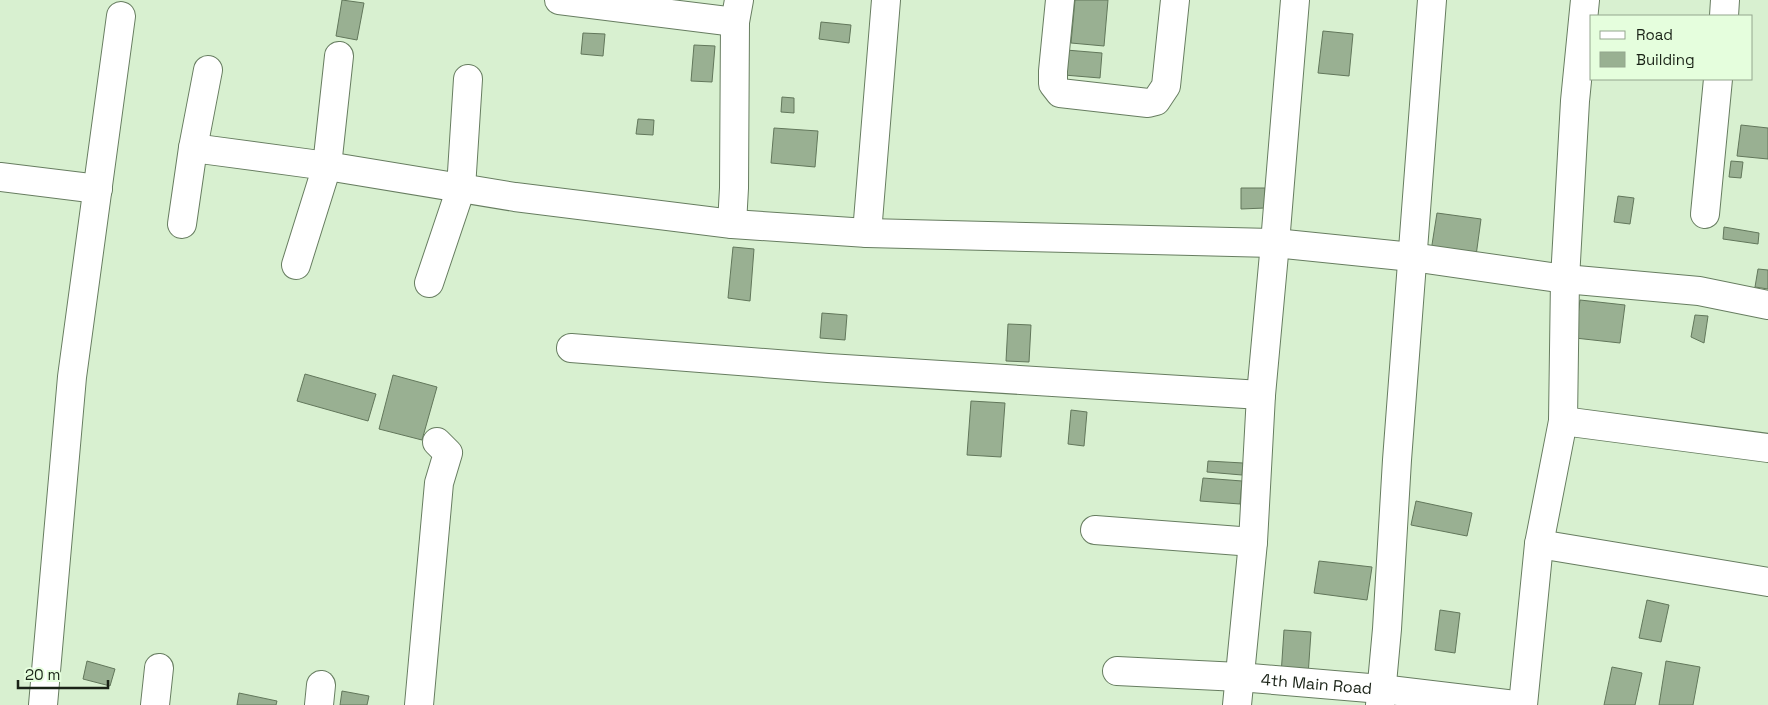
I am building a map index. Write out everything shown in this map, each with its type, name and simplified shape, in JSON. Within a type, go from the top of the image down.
[{"type":"street","points":[[558,0],[737,11],[732,224]]},
{"type":"street","points":[[867,233],[886,0]]},
{"type":"street","points":[[1060,0],[1052,71],[1053,84],[1060,93],[1148,103],[1156,101],[1166,86],[1175,0]]},
{"type":"street","points":[[1237,705],[1253,542],[1261,395],[1295,0]]},
{"type":"street","points":[[1381,697],[1432,0]]},
{"type":"street","points":[[1523,705],[1540,544],[1563,421],[1565,279],[1574,110],[1585,0]]},
{"type":"street","points":[[1724,15],[1725,0]]},
{"type":"street","points":[[43,705],[72,377],[121,16]]},
{"type":"street","points":[[296,265],[327,166],[339,56]]},
{"type":"street","points":[[182,224],[192,148],[208,70]]},
{"type":"street","points":[[429,283],[461,188],[468,79]]},
{"type":"street","points":[[1705,214],[1718,80]]},
{"type":"street","points":[[192,148],[327,166],[515,197],[732,224],[867,233],[1275,243],[1412,257],[1565,279],[1699,291],[1768,305]]},
{"type":"street","points":[[0,177],[98,189]]},
{"type":"street","points":[[571,348],[828,368],[1261,395]]},
{"type":"street","points":[[1563,421],[1768,448]]},
{"type":"street","points":[[419,705],[439,483],[448,453],[437,442]]},
{"type":"street","points":[[1095,530],[1253,542]]},
{"type":"street","points":[[1540,544],[1768,582]]},
{"type":"street","points":[[155,705],[158,668]]},
{"type":"street","name":"4th Main Road","points":[[1117,671],[1239,677],[1381,697],[1515,705]]},
{"type":"building","points":[[342,0],[364,3],[357,40],[336,36]]},
{"type":"building","points":[[1075,0],[1108,0],[1104,46],[1071,43]]},
{"type":"building","points":[[821,22],[851,25],[849,43],[819,39]]},
{"type":"building","points":[[1323,31],[1353,34],[1349,76],[1318,73]]},
{"type":"building","points":[[583,33],[605,34],[603,56],[581,54]]},
{"type":"building","points":[[694,45],[715,46],[712,82],[691,81]]},
{"type":"building","points":[[1066,50],[1102,53],[1100,78],[1064,75]]},
{"type":"building","points":[[782,97],[794,98],[794,113],[781,112]]},
{"type":"building","points":[[638,119],[654,120],[653,135],[636,134]]},
{"type":"building","points":[[1741,125],[1768,128],[1768,159],[1737,156]]},
{"type":"building","points":[[774,128],[818,131],[815,167],[771,163]]},
{"type":"building","points":[[1731,161],[1743,162],[1741,178],[1729,177]]},
{"type":"building","points":[[1241,188],[1265,188],[1265,208],[1241,209]]},
{"type":"building","points":[[1618,196],[1634,198],[1630,224],[1614,222]]},
{"type":"building","points":[[1437,213],[1481,219],[1476,256],[1431,251]]},
{"type":"building","points":[[1724,227],[1759,233],[1758,244],[1723,239]]},
{"type":"building","points":[[733,247],[754,249],[750,301],[728,298]]},
{"type":"building","points":[[1758,269],[1768,270],[1768,289],[1755,287]]},
{"type":"building","points":[[1580,300],[1625,305],[1620,343],[1575,338]]},
{"type":"building","points":[[822,313],[847,315],[845,340],[820,338]]},
{"type":"building","points":[[1695,315],[1708,316],[1704,343],[1691,337]]},
{"type":"building","points":[[1008,324],[1031,325],[1029,362],[1006,361]]},
{"type":"building","points":[[305,374],[376,394],[368,421],[297,401]]},
{"type":"building","points":[[393,375],[437,387],[422,440],[379,429]]},
{"type":"building","points":[[971,401],[1005,403],[1001,457],[967,455]]},
{"type":"building","points":[[1071,410],[1087,412],[1084,446],[1068,444]]},
{"type":"building","points":[[1208,461],[1243,463],[1242,475],[1207,472]]},
{"type":"building","points":[[1203,478],[1242,481],[1240,504],[1200,501]]},
{"type":"building","points":[[1416,501],[1472,513],[1467,536],[1411,525]]},
{"type":"building","points":[[1319,561],[1372,567],[1367,600],[1314,593]]},
{"type":"building","points":[[1647,600],[1669,605],[1661,642],[1639,638]]},
{"type":"building","points":[[1440,610],[1460,613],[1455,653],[1435,650]]},
{"type":"building","points":[[1284,630],[1311,632],[1308,676],[1281,675]]},
{"type":"building","points":[[87,661],[115,669],[110,686],[83,679]]},
{"type":"building","points":[[1666,661],[1700,667],[1693,705],[1659,705]]},
{"type":"building","points":[[1612,667],[1642,673],[1635,705],[1604,705]]},
{"type":"building","points":[[342,691],[369,696],[367,705],[340,705]]},
{"type":"building","points":[[239,693],[277,701],[276,705],[237,705]]}]
